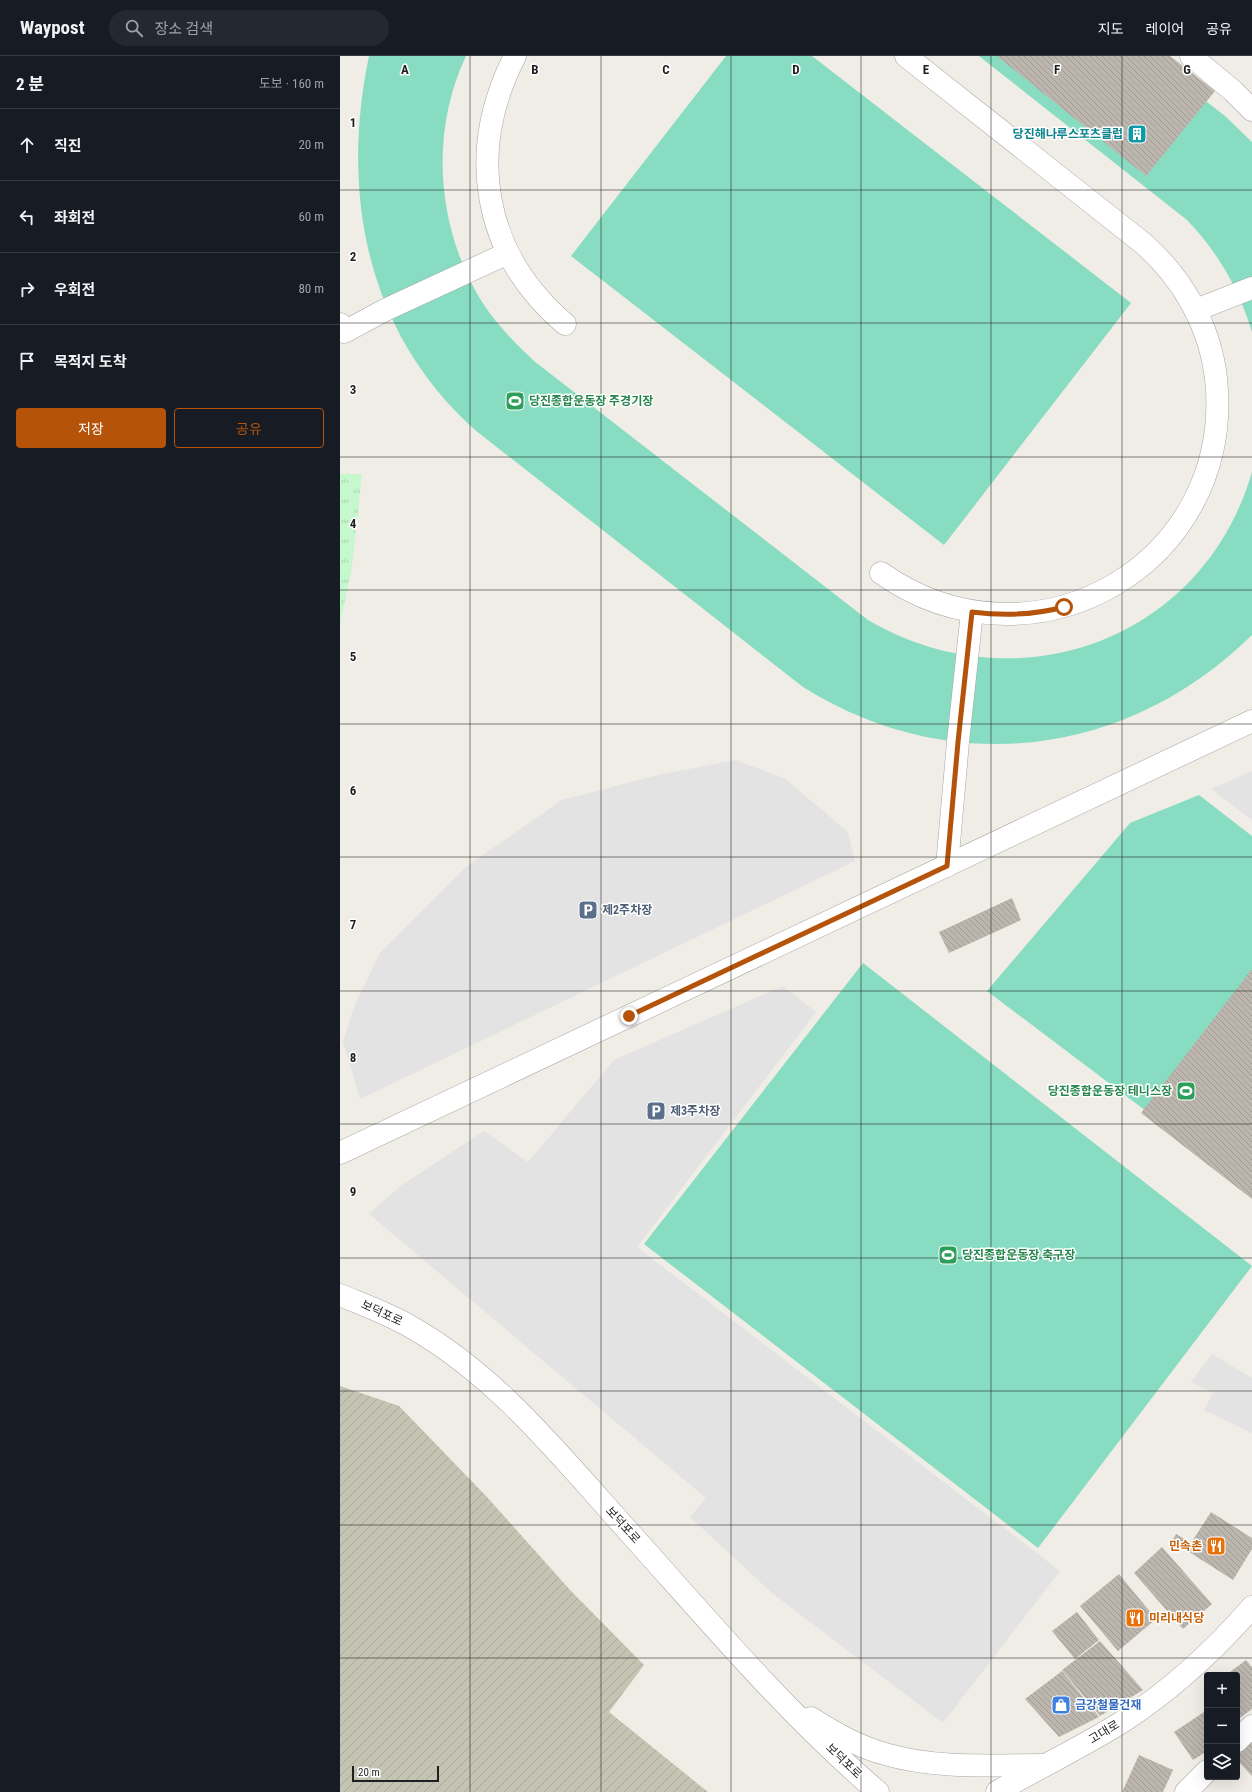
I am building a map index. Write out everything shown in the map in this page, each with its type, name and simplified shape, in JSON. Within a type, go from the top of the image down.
[{"type":"street","points":[[515,56],[497,96],[490,126],[487,149],[487,172],[491,202],[497,225],[508,253],[533,292],[565,324]]},
{"type":"street","points":[[881,573],[900,586],[935,603],[972,612],[1026,614],[1056,609],[1086,599],[1120,582],[1139,568],[1161,547],[1176,529],[1193,503],[1202,482],[1212,453],[1216,430],[1217,391],[1214,368],[1207,339],[1196,310],[1180,284],[1161,260],[906,56]]},
{"type":"street","points":[[1192,56],[1233,91],[1252,110]]},
{"type":"street","points":[[342,328],[385,310],[508,253]]},
{"type":"street","points":[[1196,310],[1252,288]]},
{"type":"street","points":[[947,866],[972,612]]},
{"type":"street","points":[[340,1153],[1252,722]]},
{"type":"street","name":"보덕포로","points":[[340,1295],[372,1308],[418,1331],[465,1364],[530,1422],[776,1694],[878,1792]]},
{"type":"street","name":"고대로","points":[[997,1792],[1123,1721],[1152,1701],[1184,1676],[1248,1617]]},
{"type":"street","points":[[776,1694],[822,1725],[853,1742],[885,1754],[920,1761],[970,1765],[1046,1765]]},
{"type":"street","points":[[1240,1738],[1252,1726]]},
{"type":"street","points":[[1021,1792],[1046,1765]]},
{"type":"street","points":[[1186,1792],[1204,1774]]},
{"type":"shaded area","name":"제2주차장","points":[[735,760],[784,778],[848,832],[855,861],[360,1099],[343,1041],[355,1004],[380,953],[467,866],[562,800],[658,775]]},
{"type":"shaded area","points":[[1252,771],[1252,820],[1211,789]]},
{"type":"shaded area","points":[[783,986],[816,1012],[637,1247],[1060,1571],[943,1723],[772,1593],[690,1517],[706,1498],[369,1214],[399,1187],[484,1131],[528,1162],[614,1060]]},
{"type":"shaded area","points":[[1212,1354],[1252,1378],[1252,1433],[1204,1410],[1213,1393],[1191,1382]]},
{"type":"shaded area","points":[[340,1386],[399,1406],[486,1496],[571,1591],[644,1665],[609,1712],[708,1792],[340,1792]]},
{"type":"green space","name":"당진종합운동장 주경기장","points":[[369,56],[466,56],[454,86],[447,117],[443,149],[443,181],[447,213],[455,244],[467,274],[482,302],[506,333],[534,361],[868,620],[925,646],[984,657],[1042,656],[1098,642],[1148,616],[1192,579],[1228,530],[1252,472],[1252,635],[1203,676],[1150,708],[1095,730],[1037,742],[978,744],[919,735],[860,716],[803,687],[475,430],[438,392],[409,350],[386,306],[371,259],[361,210],[358,159],[361,108]]},
{"type":"green space","points":[[726,56],[812,56],[1131,303],[944,545],[571,256]]},
{"type":"green space","points":[[979,56],[1148,56],[1225,116],[1252,142],[1252,332],[1241,301],[1218,258],[1187,220]]},
{"type":"green space","points":[[340,474],[362,474],[352,567],[340,625]]},
{"type":"green space","name":"당진종합운동장 테니스장","points":[[1199,795],[1252,836],[1252,1191],[987,991],[1130,823]]},
{"type":"green space","name":"당진종합운동장 축구장","points":[[863,963],[1252,1266],[1038,1548],[644,1244]]},
{"type":"building","name":"당진해나루스포츠클럽","points":[[997,56],[1170,56],[1215,91],[1146,176]]},
{"type":"building","points":[[1012,898],[1021,920],[949,953],[939,932]]},
{"type":"building","points":[[1252,969],[1252,1199],[1141,1113]]},
{"type":"building","name":"민속촌","points":[[1211,1512],[1252,1538],[1252,1549],[1233,1580],[1172,1541],[1176,1534],[1191,1543]]},
{"type":"building","points":[[1162,1547],[1212,1604],[1183,1629],[1134,1573]]},
{"type":"building","points":[[1119,1574],[1156,1619],[1118,1651],[1080,1606]]},
{"type":"building","points":[[1077,1612],[1099,1640],[1075,1659],[1052,1631]]},
{"type":"building","points":[[1100,1641],[1143,1690],[1100,1716],[1062,1670]]},
{"type":"building","points":[[1246,1660],[1252,1667],[1252,1709],[1240,1718],[1240,1672],[1230,1672]]},
{"type":"building","points":[[1062,1671],[1099,1717],[1059,1737],[1025,1699]]},
{"type":"building","points":[[1204,1712],[1204,1753],[1193,1760],[1174,1732]]},
{"type":"building","points":[[1252,1742],[1252,1776],[1240,1763],[1240,1752]]},
{"type":"building","points":[[1139,1755],[1173,1770],[1163,1792],[1122,1792]]},
{"type":"place","name":"당진해나루스포츠클럽","points":[[1137,134]]},
{"type":"place","name":"당진종합운동장 주경기장","points":[[515,401]]},
{"type":"place","name":"제2주차장","points":[[588,910]]},
{"type":"place","name":"당진종합운동장 테니스장","points":[[1186,1091]]},
{"type":"place","name":"제3주차장","points":[[656,1111]]},
{"type":"place","name":"당진종합운동장 축구장","points":[[948,1255]]},
{"type":"place","name":"민속촌","points":[[1216,1546]]},
{"type":"place","name":"미리내식당","points":[[1135,1618]]},
{"type":"place","name":"금강철물건재","points":[[1061,1705]]},
{"type":"route","points":[[629,1016],[947,866],[972,612],[1011,615],[1026,614],[1064,607]]}]
